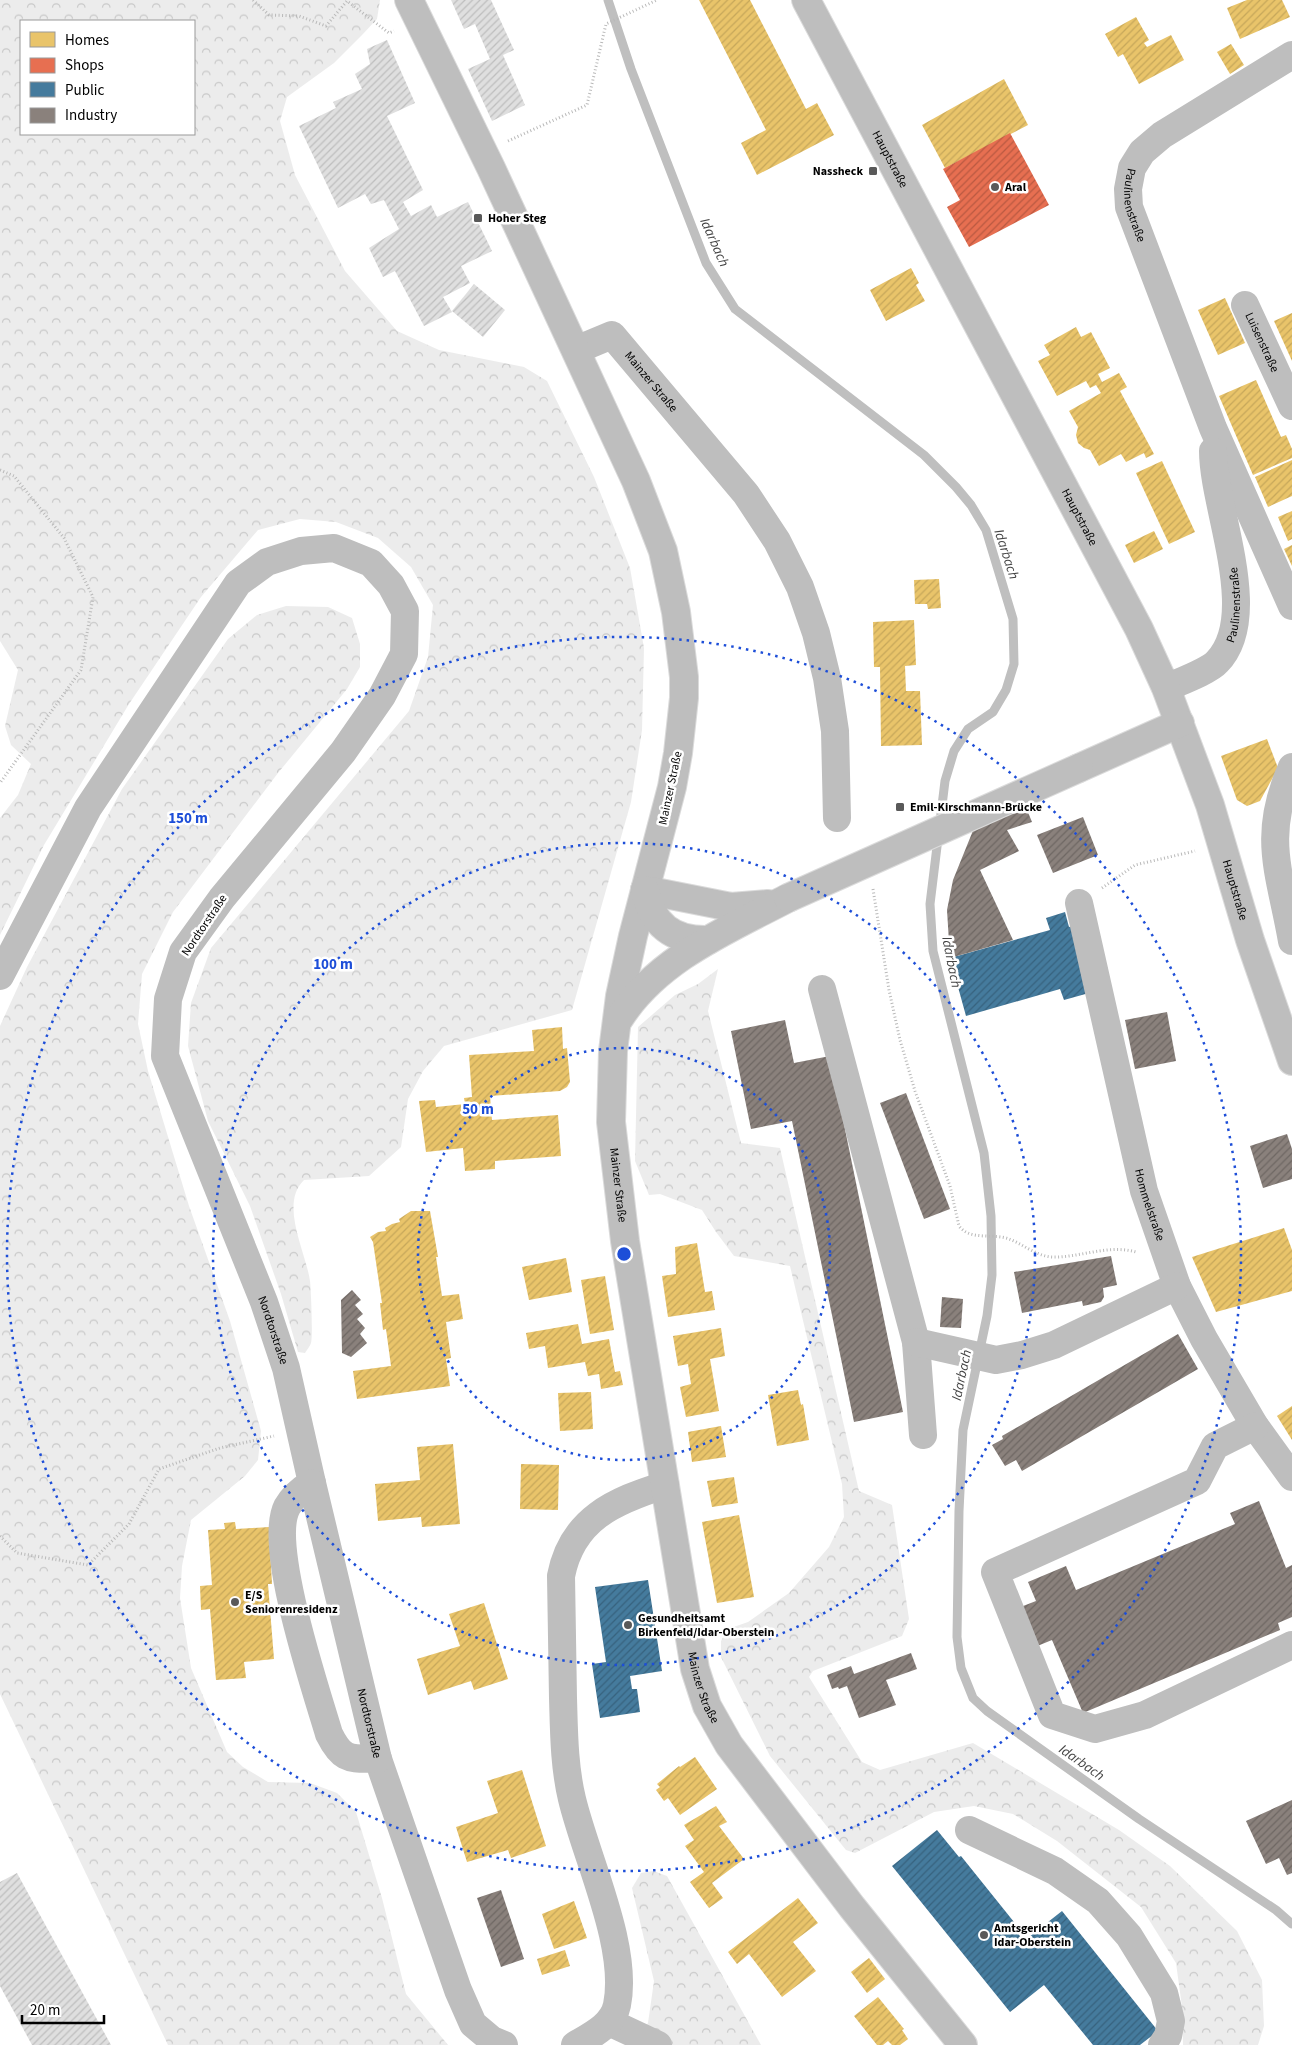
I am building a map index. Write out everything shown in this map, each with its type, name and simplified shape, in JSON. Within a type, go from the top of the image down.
[{"type":"street","name":"Hauptstraße","points":[[806,0],[1139,629],[1166,688],[1210,805],[1250,940],[1286,1022],[1292,1061]]},
{"type":"street","name":"Mainzer Straße","points":[[413,10],[576,350],[654,524],[671,585],[682,654],[684,698],[678,753],[667,810],[625,972],[610,1082],[611,1122],[625,1241],[695,1669],[701,1691],[716,1724],[729,1745],[846,1900],[963,2045]]},
{"type":"street","name":"Paulinenstraße","points":[[1292,55],[1162,135],[1142,152],[1132,168],[1128,189],[1129,208],[1213,428],[1292,606]]},
{"type":"street","name":"Luisenstraße","points":[[1245,305],[1292,406]]},
{"type":"street","name":"Mainzer Straße","points":[[576,350],[612,335],[746,494],[777,541],[800,587],[816,634],[827,678],[835,731],[837,818]]},
{"type":"street","name":"Paulinenstraße","points":[[1166,688],[1216,664],[1229,649],[1236,618],[1235,580],[1213,456],[1213,428]]},
{"type":"street","name":"Nordtorstraße","points":[[0,976],[88,808],[238,583],[267,562],[301,551],[334,548],[371,564],[391,585],[405,611],[404,654],[382,696],[343,752],[222,898],[183,952],[168,999],[165,1056],[264,1302],[286,1368],[378,1759],[466,2007],[474,2024],[492,2040],[504,2045]]},
{"type":"street","points":[[617,1022],[642,988],[672,963],[708,940],[788,898],[1180,723]]},
{"type":"street","points":[[1292,768],[1282,792],[1274,836],[1277,876],[1292,941]]},
{"type":"street","points":[[708,940],[693,940],[664,928],[648,905],[645,890],[731,907],[765,904],[788,898]]},
{"type":"street","name":"Hommelstraße","points":[[1079,903],[1144,1191],[1177,1286],[1204,1339],[1255,1426],[1292,1476]]},
{"type":"street","points":[[822,989],[916,1342],[923,1435]]},
{"type":"street","points":[[916,1342],[996,1360],[1022,1356],[1054,1345],[1177,1286]]},
{"type":"street","points":[[1255,1426],[1215,1446],[1197,1481],[995,1572],[1052,1715],[1095,1729],[1145,1715],[1292,1646]]},
{"type":"street","points":[[312,1483],[294,1496],[286,1508],[283,1526],[282,1548],[297,1623],[329,1734],[338,1751],[350,1758],[378,1759]]},
{"type":"street","points":[[575,2045],[609,2022],[617,2007],[620,1984],[614,1942],[572,1799],[567,1770],[564,1733],[561,1576],[564,1558],[575,1538],[592,1520],[610,1506],[635,1494],[664,1485]]},
{"type":"street","points":[[969,1830],[1055,1871],[1098,1901],[1129,1936],[1164,1993],[1171,2021],[1168,2036],[1162,2045]]},
{"type":"street","points":[[609,2022],[658,2045]]},
{"type":"path","points":[[253,0],[269,15],[299,16],[326,26],[347,1],[390,33],[413,10]]},
{"type":"path","points":[[482,152],[587,104],[606,24],[657,0]]},
{"type":"path","points":[[0,470],[14,476],[64,538],[93,597],[82,670],[0,783]]},
{"type":"path","points":[[1079,903],[1135,865],[1222,844]]},
{"type":"path","points":[[872,883],[889,990],[900,1040],[915,1091],[950,1186],[959,1226],[963,1232],[972,1235],[1006,1238],[1051,1257],[1112,1250],[1131,1251],[1168,1261]]},
{"type":"path","points":[[0,1536],[17,1553],[88,1565],[129,1524],[159,1469],[220,1448],[301,1430]]},
{"type":"green space","points":[[0,0],[380,0],[377,19],[362,35],[334,63],[287,97],[280,121],[295,175],[345,271],[397,331],[439,350],[524,367],[547,381],[594,477],[630,568],[644,648],[642,730],[631,802],[572,1010],[444,1046],[423,1071],[408,1099],[401,1147],[369,1176],[304,1180],[297,1190],[294,1202],[294,1215],[296,1229],[308,1269],[311,1293],[312,1339],[305,1353],[298,1352],[281,1294],[250,1206],[208,1121],[188,1046],[191,1003],[211,948],[409,711],[428,657],[433,605],[411,567],[378,538],[336,522],[300,519],[258,530],[201,597],[129,704],[44,845],[0,935],[0,818],[18,795],[31,764],[11,745],[5,726],[18,670],[0,641]]},
{"type":"green space","points":[[286,606],[328,607],[352,618],[360,644],[360,667],[347,689],[278,773],[173,912],[142,974],[138,1024],[148,1071],[189,1206],[230,1321],[261,1431],[258,1460],[245,1476],[191,1520],[182,1566],[180,1598],[191,1668],[227,1752],[243,1767],[268,1782],[310,1783],[337,1793],[356,1812],[382,1898],[406,1994],[448,2045],[168,2045],[0,1694],[0,1026],[27,967],[122,789],[228,639],[257,615]]},
{"type":"green space","points":[[718,969],[708,1011],[741,1143],[780,1148],[859,1491],[892,1505],[909,1619],[902,1636],[813,1671],[809,1677],[862,1762],[880,1770],[973,1743],[1119,1830],[1170,1866],[1237,1931],[1262,1980],[1264,2026],[1258,2045],[1183,2045],[1182,2007],[1176,1963],[1141,1907],[1057,1841],[1013,1814],[974,1806],[934,1812],[855,1853],[846,1850],[770,1756],[721,1657],[721,1641],[728,1629],[748,1622],[789,1593],[829,1547],[844,1517],[842,1484],[790,1266],[734,1256],[702,1210],[660,1194],[649,1195],[635,1161],[638,1027],[675,995],[698,984]]},
{"type":"green space","points":[[653,1871],[667,1876],[761,2045],[636,2045],[648,2023],[654,1981],[632,1888],[641,1873]]},
{"type":"building: Homes","points":[[699,0],[750,0],[806,109],[817,103],[834,135],[757,175],[741,143],[766,130]]},
{"type":"building: Homes","points":[[1247,0],[1282,0],[1290,17],[1240,39],[1227,8]]},
{"type":"building: Homes","points":[[1136,17],[1149,40],[1144,43],[1147,47],[1171,35],[1184,60],[1139,84],[1123,54],[1118,57],[1105,34]]},
{"type":"building: Homes","points":[[1231,44],[1244,65],[1230,74],[1217,52]]},
{"type":"building: Homes","points":[[1004,79],[1028,125],[945,168],[922,125]]},
{"type":"building: Homes","points":[[911,268],[919,283],[916,285],[925,301],[886,321],[870,290]]},
{"type":"building: Homes","points":[[1225,298],[1245,343],[1218,355],[1198,310]]},
{"type":"building: Homes","points":[[1292,313],[1292,361],[1274,321]]},
{"type":"building: Homes","points":[[1076,327],[1081,337],[1091,332],[1110,368],[1098,374],[1102,382],[1119,373],[1127,387],[1120,391],[1154,454],[1146,458],[1144,453],[1126,462],[1121,454],[1099,466],[1090,450],[1078,443],[1076,435],[1078,427],[1069,411],[1101,393],[1096,385],[1090,388],[1086,381],[1057,396],[1038,361],[1050,355],[1044,345]]},
{"type":"building: Homes","points":[[1256,380],[1281,437],[1286,435],[1292,449],[1292,458],[1253,475],[1219,396]]},
{"type":"building: Homes","points":[[1292,460],[1292,496],[1268,507],[1255,477]]},
{"type":"building: Homes","points":[[1162,461],[1195,532],[1169,544],[1136,473]]},
{"type":"building: Homes","points":[[1292,511],[1292,539],[1288,541],[1278,517]]},
{"type":"building: Homes","points":[[1154,531],[1163,549],[1134,563],[1125,545]]},
{"type":"building: Homes","points":[[1292,545],[1292,566],[1284,549]]},
{"type":"building: Homes","points":[[939,579],[941,608],[928,609],[927,604],[915,604],[914,580]]},
{"type":"building: Homes","points":[[914,620],[916,665],[905,666],[906,691],[920,691],[922,745],[881,746],[880,667],[874,667],[873,622]]},
{"type":"building: Homes","points":[[1267,739],[1278,768],[1260,801],[1247,806],[1237,800],[1221,756]]},
{"type":"building: Homes","points":[[562,1027],[563,1049],[567,1048],[570,1082],[567,1087],[560,1091],[490,1096],[492,1120],[558,1115],[561,1156],[495,1161],[495,1169],[465,1171],[463,1148],[426,1152],[419,1101],[435,1100],[436,1107],[465,1104],[464,1098],[472,1097],[469,1055],[534,1051],[532,1030]]},
{"type":"building: Homes","points":[[411,1211],[430,1211],[442,1296],[459,1294],[463,1319],[446,1322],[451,1358],[446,1359],[450,1386],[357,1399],[353,1371],[391,1366],[386,1329],[383,1330],[380,1303],[382,1303],[373,1242],[370,1237],[378,1232],[386,1231],[385,1228],[400,1222],[399,1219]]},
{"type":"building: Homes","points":[[1284,1228],[1292,1250],[1292,1291],[1216,1312],[1192,1257]]},
{"type":"building: Homes","points":[[697,1243],[705,1292],[712,1291],[715,1310],[668,1317],[662,1276],[676,1274],[675,1247]]},
{"type":"building: Homes","points":[[566,1258],[572,1292],[529,1300],[522,1267]]},
{"type":"building: Homes","points":[[605,1276],[614,1330],[590,1334],[581,1280]]},
{"type":"building: Homes","points":[[578,1324],[582,1344],[609,1339],[615,1372],[620,1371],[623,1385],[601,1389],[599,1374],[588,1376],[585,1362],[548,1368],[545,1346],[529,1349],[526,1333]]},
{"type":"building: Homes","points":[[721,1328],[725,1356],[710,1359],[719,1411],[686,1417],[680,1387],[691,1384],[688,1364],[678,1366],[673,1336]]},
{"type":"building: Homes","points":[[798,1390],[801,1405],[803,1404],[809,1440],[777,1446],[768,1395]]},
{"type":"building: Homes","points":[[591,1392],[593,1429],[560,1431],[558,1393]]},
{"type":"building: Homes","points":[[1292,1406],[1292,1440],[1277,1416]]},
{"type":"building: Homes","points":[[721,1426],[726,1457],[692,1462],[688,1432]]},
{"type":"building: Homes","points":[[453,1444],[460,1524],[422,1527],[421,1517],[378,1521],[375,1484],[420,1480],[417,1447]]},
{"type":"building: Homes","points":[[521,1464],[559,1465],[558,1510],[520,1509]]},
{"type":"building: Homes","points":[[734,1477],[738,1503],[712,1507],[707,1481]]},
{"type":"building: Homes","points":[[739,1515],[754,1597],[717,1603],[702,1522]]},
{"type":"building: Homes","name":"E/S Seniorenresidenz","points":[[235,1522],[236,1529],[269,1527],[272,1584],[268,1584],[274,1659],[244,1662],[246,1678],[216,1680],[210,1609],[201,1610],[200,1586],[212,1585],[208,1530],[225,1529],[224,1523]]},
{"type":"building: Homes","points":[[484,1603],[508,1679],[474,1690],[471,1681],[428,1695],[417,1659],[460,1646],[449,1614]]},
{"type":"building: Homes","points":[[695,1757],[717,1789],[680,1815],[668,1798],[664,1801],[656,1790],[660,1787],[657,1784],[679,1766]]},
{"type":"building: Homes","points":[[522,1770],[546,1846],[511,1858],[508,1850],[467,1862],[456,1827],[498,1813],[487,1781]]},
{"type":"building: Homes","points":[[716,1806],[727,1822],[719,1826],[744,1859],[712,1883],[723,1898],[709,1908],[690,1882],[704,1872],[685,1846],[694,1840],[684,1825]]},
{"type":"building: Homes","points":[[798,1898],[818,1923],[793,1942],[816,1971],[782,1997],[749,1954],[737,1964],[728,1952]]},
{"type":"building: Homes","points":[[574,1901],[587,1938],[554,1949],[542,1914]]},
{"type":"building: Homes","points":[[565,1950],[570,1966],[542,1975],[537,1959]]},
{"type":"building: Homes","points":[[869,1958],[885,1979],[867,1993],[851,1972]]},
{"type":"building: Homes","points":[[878,1997],[904,2029],[902,2030],[908,2039],[900,2045],[892,2045],[888,2041],[883,2045],[877,2045],[854,2016]]},
{"type":"building: Shops","points":[[1010,133],[1049,205],[969,247],[947,207],[960,200],[943,169]]},
{"type":"building: Public","points":[[1065,912],[1069,927],[1073,926],[1089,993],[1064,1000],[1060,989],[966,1016],[950,958],[1050,930],[1046,918]]},
{"type":"building: Public","name":"Gesundheitsamt Birkenfeld/Idar-Oberstein","points":[[648,1580],[662,1671],[630,1676],[632,1689],[637,1689],[640,1712],[600,1718],[592,1664],[606,1662],[595,1587]]},
{"type":"building: Public","name":"Amtsgericht Idar-Oberstein","points":[[937,1830],[959,1857],[961,1856],[1018,1927],[1015,1930],[1024,1941],[1062,1911],[1158,2031],[1140,2045],[1093,2045],[1044,1985],[1010,2012],[892,1866]]},
{"type":"building: Industry","points":[[1016,783],[1032,822],[1007,830],[1019,851],[980,870],[1013,940],[950,958],[947,910],[953,880],[987,796]]},
{"type":"building: Industry","points":[[1083,817],[1098,855],[1053,873],[1037,835]]},
{"type":"building: Industry","points":[[1167,1012],[1176,1061],[1135,1069],[1125,1020]]},
{"type":"building: Industry","points":[[785,1020],[794,1063],[830,1056],[903,1412],[854,1422],[792,1121],[751,1129],[731,1031]]},
{"type":"building: Industry","points":[[906,1093],[950,1209],[924,1219],[880,1103]]},
{"type":"building: Industry","points":[[1287,1134],[1292,1149],[1292,1179],[1263,1188],[1250,1146]]},
{"type":"building: Industry","points":[[1111,1256],[1117,1285],[1103,1288],[1104,1297],[1101,1302],[1083,1306],[1082,1301],[1022,1313],[1014,1272]]},
{"type":"building: Industry","points":[[352,1290],[361,1300],[355,1305],[363,1314],[357,1319],[365,1328],[360,1334],[367,1343],[351,1357],[342,1353],[341,1300]]},
{"type":"building: Industry","points":[[942,1297],[963,1299],[961,1328],[940,1327]]},
{"type":"building: Industry","points":[[1178,1334],[1198,1369],[1022,1471],[1016,1460],[1005,1466],[992,1445],[1003,1439],[1002,1436]]},
{"type":"building: Industry","points":[[1259,1501],[1286,1568],[1292,1565],[1292,1617],[1278,1623],[1280,1630],[1083,1713],[1052,1640],[1030,1649],[1013,1610],[1036,1601],[1028,1582],[1066,1566],[1076,1590],[1235,1524],[1230,1513]]},
{"type":"building: Industry","points":[[911,1653],[917,1669],[886,1680],[896,1705],[859,1718],[847,1686],[832,1689],[827,1675],[851,1666],[854,1674]]},
{"type":"building: Industry","points":[[1292,1800],[1292,1873],[1287,1875],[1279,1858],[1266,1864],[1246,1821]]},
{"type":"building: Industry","points":[[501,1890],[524,1959],[501,1967],[477,1898]]},
{"type":"building: Other","points":[[451,0],[491,0],[514,50],[503,55],[525,105],[492,121],[468,69],[490,59],[475,24],[464,29]]},
{"type":"building: Other","points":[[387,40],[415,103],[387,116],[423,190],[403,202],[411,216],[431,205],[437,217],[468,202],[492,251],[461,266],[470,283],[443,297],[452,312],[424,326],[395,271],[383,277],[369,248],[399,229],[384,200],[371,204],[365,194],[338,208],[299,126],[336,108],[333,102],[362,89],[355,74],[370,64],[367,49]]},
{"type":"building: Other","points":[[474,284],[505,310],[483,337],[452,311]]},
{"type":"building: Other","points":[[17,1873],[111,2045],[32,2045],[0,1986],[0,1882]]},
{"type":"waterway","name":"Idarbach","points":[[608,0],[631,69],[706,263],[735,309],[924,455],[956,487],[971,505],[986,530],[1013,619],[1014,664],[1006,690],[993,712],[968,729],[954,751],[945,781],[930,904],[933,951],[984,1153],[991,1216],[992,1275],[987,1316],[963,1430],[959,1511],[957,1637],[961,1668],[973,1698],[987,1711],[1139,1819],[1276,1910],[1292,1924]]},
{"type":"place","name":"Nassheck","points":[[873,171]]},
{"type":"place","name":"Aral","points":[[995,187]]},
{"type":"place","name":"Hoher Steg","points":[[478,218]]},
{"type":"place","name":"Emil-Kirschmann-Brücke","points":[[900,807]]},
{"type":"place","name":"E/S Seniorenresidenz","points":[[235,1602]]},
{"type":"place","name":"Gesundheitsamt Birkenfeld/Idar-Oberstein","points":[[628,1625]]},
{"type":"place","name":"Amtsgericht Idar-Oberstein","points":[[984,1935]]}]
